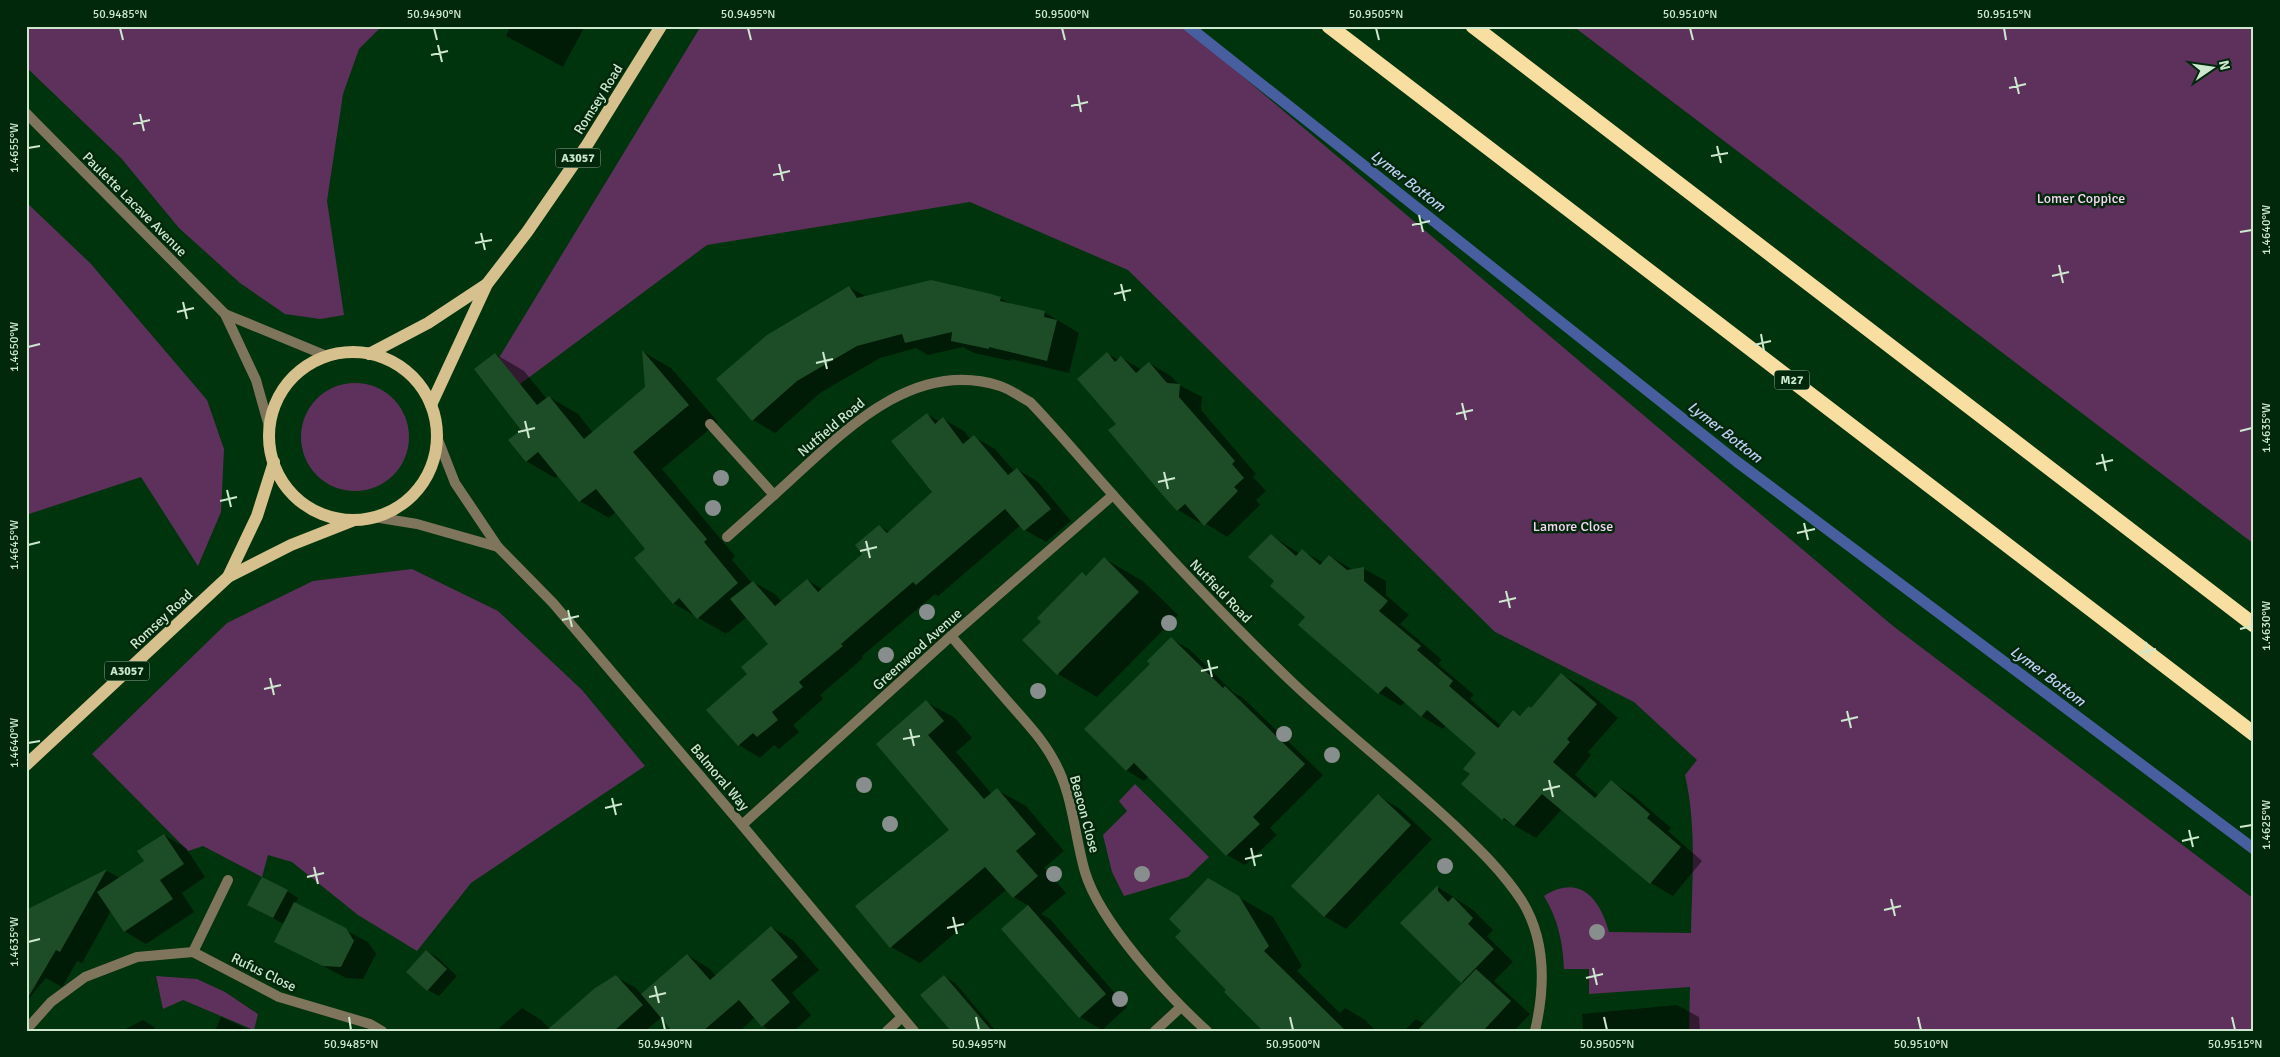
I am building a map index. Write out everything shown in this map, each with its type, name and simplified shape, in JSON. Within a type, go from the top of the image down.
[{"type":"highway","name":"M27","points":[[1329,26],[2254,734]]},
{"type":"highway","points":[[1473,26],[2254,625]]},
{"type":"main road","name":"Romsey Road","points":[[431,405],[488,284],[587,146],[661,26]]},
{"type":"main road","name":"Romsey Road","points":[[369,354],[428,322],[488,284]]},
{"type":"main road","points":[[348,352],[369,354],[395,363],[407,372],[425,392],[434,415],[437,437],[430,468],[414,494],[388,512],[374,517],[355,520],[328,516],[305,504],[286,485],[271,452],[270,430],[275,406],[287,385],[305,368],[326,356],[348,352]]},
{"type":"main road","name":"Romsey Road","points":[[228,576],[256,516],[274,462]]},
{"type":"main road","name":"Romsey Road","points":[[26,765],[228,576],[291,545],[355,520]]},
{"type":"street","name":"Paulette Lacave Avenue","points":[[26,112],[225,314],[256,380],[270,430]]},
{"type":"street","name":"Paulette Lacave Avenue","points":[[225,314],[326,356]]},
{"type":"street","name":"Nutfield Road","points":[[727,537],[863,416],[904,392],[936,383],[970,380],[1000,386],[1030,402],[1207,599],[1295,686],[1413,786],[1491,860],[1529,914],[1538,942],[1542,972],[1542,1001],[1535,1031]]},
{"type":"street","points":[[710,424],[774,495]]},
{"type":"street","name":"Balmoral Way","points":[[437,437],[455,483],[498,547],[553,603],[914,1031]]},
{"type":"street","name":"Greenwood Avenue","points":[[742,825],[951,636],[1113,495]]},
{"type":"street","name":"Balmoral Way","points":[[374,517],[417,524],[498,547]]},
{"type":"street","name":"Beacon Close","points":[[951,636],[1036,734],[1053,758],[1066,784],[1086,873],[1099,903],[1118,932],[1181,1007],[1207,1031]]},
{"type":"street","points":[[26,1030],[51,1002],[86,977],[137,956],[193,952],[228,880]]},
{"type":"street","name":"Rufus Close","points":[[193,952],[279,997],[370,1024],[382,1031]]},
{"type":"street","points":[[1155,1031],[1181,1007]]},
{"type":"street","points":[[887,1031],[902,1017]]},
{"type":"green space","points":[[26,26],[382,26],[359,49],[343,94],[327,201],[344,315],[320,319],[285,314],[240,283],[179,228],[121,158],[26,67]]},
{"type":"green space","name":"Lamore Close","points":[[701,26],[1183,26],[1893,626],[2254,899],[2254,1031],[1689,1031],[1690,987],[1589,994],[1589,969],[1564,969],[1559,931],[1553,913],[1544,896],[1568,887],[1587,893],[1600,909],[1609,932],[1691,933],[1692,834],[1689,795],[1685,775],[1697,760],[1634,702],[1495,632],[1128,270],[970,202],[707,245],[508,393],[494,366]]},
{"type":"green space","name":"Lomer Coppice","points":[[1573,26],[2254,26],[2254,544]]},
{"type":"green space","points":[[26,202],[91,264],[207,400],[224,449],[221,512],[198,566],[141,477],[26,515]]},
{"type":"green space","points":[[355,383],[376,387],[393,399],[405,416],[409,437],[405,458],[393,475],[376,487],[355,491],[334,487],[317,475],[305,458],[301,437],[305,416],[317,399],[334,387]]},
{"type":"green space","points":[[412,569],[498,611],[582,690],[645,766],[471,883],[417,951],[358,915],[292,862],[268,855],[262,877],[203,846],[188,851],[92,754],[227,623],[313,581]]},
{"type":"green space","points":[[1135,784],[1209,857],[1188,877],[1124,896],[1112,872],[1103,835],[1127,811],[1119,801]]},
{"type":"green space","points":[[156,976],[197,979],[225,992],[258,1014],[254,1030],[183,1000],[163,1009]]},
{"type":"building","points":[[931,280],[991,294],[1001,297],[1000,301],[1045,311],[1044,317],[1057,320],[1047,361],[989,347],[989,349],[951,341],[952,332],[905,343],[902,334],[857,346],[797,381],[752,421],[716,379],[767,335],[849,286],[857,298]]},
{"type":"building","points":[[642,350],[689,405],[633,452],[707,539],[704,542],[738,583],[697,619],[679,598],[673,604],[634,558],[645,549],[596,489],[579,502],[538,452],[526,462],[508,440],[521,430],[474,369],[495,353],[537,405],[549,396],[584,439],[645,387]]},
{"type":"building","points":[[1107,352],[1115,362],[1121,356],[1136,373],[1149,362],[1167,383],[1180,384],[1179,397],[1235,461],[1232,464],[1244,478],[1234,487],[1238,491],[1204,526],[1185,504],[1177,511],[1160,492],[1108,430],[1116,424],[1077,379]]},
{"type":"building","points":[[927,413],[935,424],[943,417],[963,444],[974,435],[1008,475],[1017,468],[1051,509],[1024,531],[1005,509],[916,585],[913,582],[841,644],[843,646],[799,682],[803,687],[772,712],[778,720],[757,737],[753,733],[738,746],[706,710],[747,674],[741,667],[768,644],[730,599],[753,581],[775,606],[807,579],[818,592],[862,554],[855,545],[879,525],[887,533],[932,492],[891,441]]},
{"type":"building","points":[[1271,534],[1296,556],[1302,549],[1320,565],[1329,555],[1347,570],[1364,567],[1364,581],[1388,601],[1379,611],[1421,646],[1417,650],[1453,681],[1449,686],[1498,728],[1513,710],[1520,716],[1529,706],[1531,708],[1561,673],[1597,704],[1567,739],[1570,742],[1553,762],[1595,798],[1611,780],[1650,814],[1647,818],[1681,847],[1650,884],[1542,794],[1514,826],[1504,818],[1502,820],[1461,784],[1470,774],[1463,769],[1476,753],[1427,710],[1421,717],[1386,686],[1378,694],[1298,625],[1305,617],[1270,586],[1274,581],[1248,557]]},
{"type":"building","points":[[1104,557],[1139,592],[1057,675],[1022,640],[1041,622],[1037,618],[1082,572],[1086,576]]},
{"type":"building","points":[[1171,637],[1223,688],[1225,686],[1305,764],[1253,817],[1260,824],[1226,856],[1134,763],[1126,771],[1084,729],[1150,664],[1147,661]]},
{"type":"building","points":[[926,700],[944,721],[928,735],[984,799],[997,788],[1036,834],[1016,851],[1038,876],[1013,898],[985,867],[890,948],[855,906],[949,830],[876,744]]},
{"type":"building","points":[[1378,794],[1411,825],[1324,917],[1291,886]]},
{"type":"building","points":[[164,834],[184,864],[160,880],[173,899],[124,932],[97,892],[144,861],[137,851]]},
{"type":"building","points":[[107,869],[60,952],[56,950],[26,1001],[26,910]]},
{"type":"building","points":[[262,877],[288,890],[273,918],[247,905]]},
{"type":"building","points":[[1208,878],[1239,896],[1269,946],[1264,951],[1346,1031],[1263,1031],[1224,992],[1226,990],[1175,937],[1181,931],[1169,919]]},
{"type":"building","points":[[1438,885],[1438,891],[1448,902],[1453,897],[1473,918],[1468,924],[1494,949],[1461,983],[1400,923]]},
{"type":"building","points":[[294,902],[346,928],[354,941],[341,967],[323,966],[274,942]]},
{"type":"building","points":[[1028,905],[1106,994],[1079,1018],[1001,929]]},
{"type":"building","points":[[771,926],[798,957],[771,980],[790,1002],[762,1027],[739,1000],[703,1031],[672,1031],[641,994],[687,954],[710,980]]},
{"type":"building","points":[[426,950],[447,969],[427,991],[406,972]]},
{"type":"building","points":[[1476,969],[1511,1001],[1483,1031],[1417,1031]]},
{"type":"building","points":[[616,975],[643,1005],[614,1031],[546,1031],[595,988]]},
{"type":"building","points":[[944,975],[992,1031],[951,1031],[920,995]]},
{"type":"waterway","name":"Lymer Bottom","points":[[1188,26],[1736,461],[2254,849]]}]
